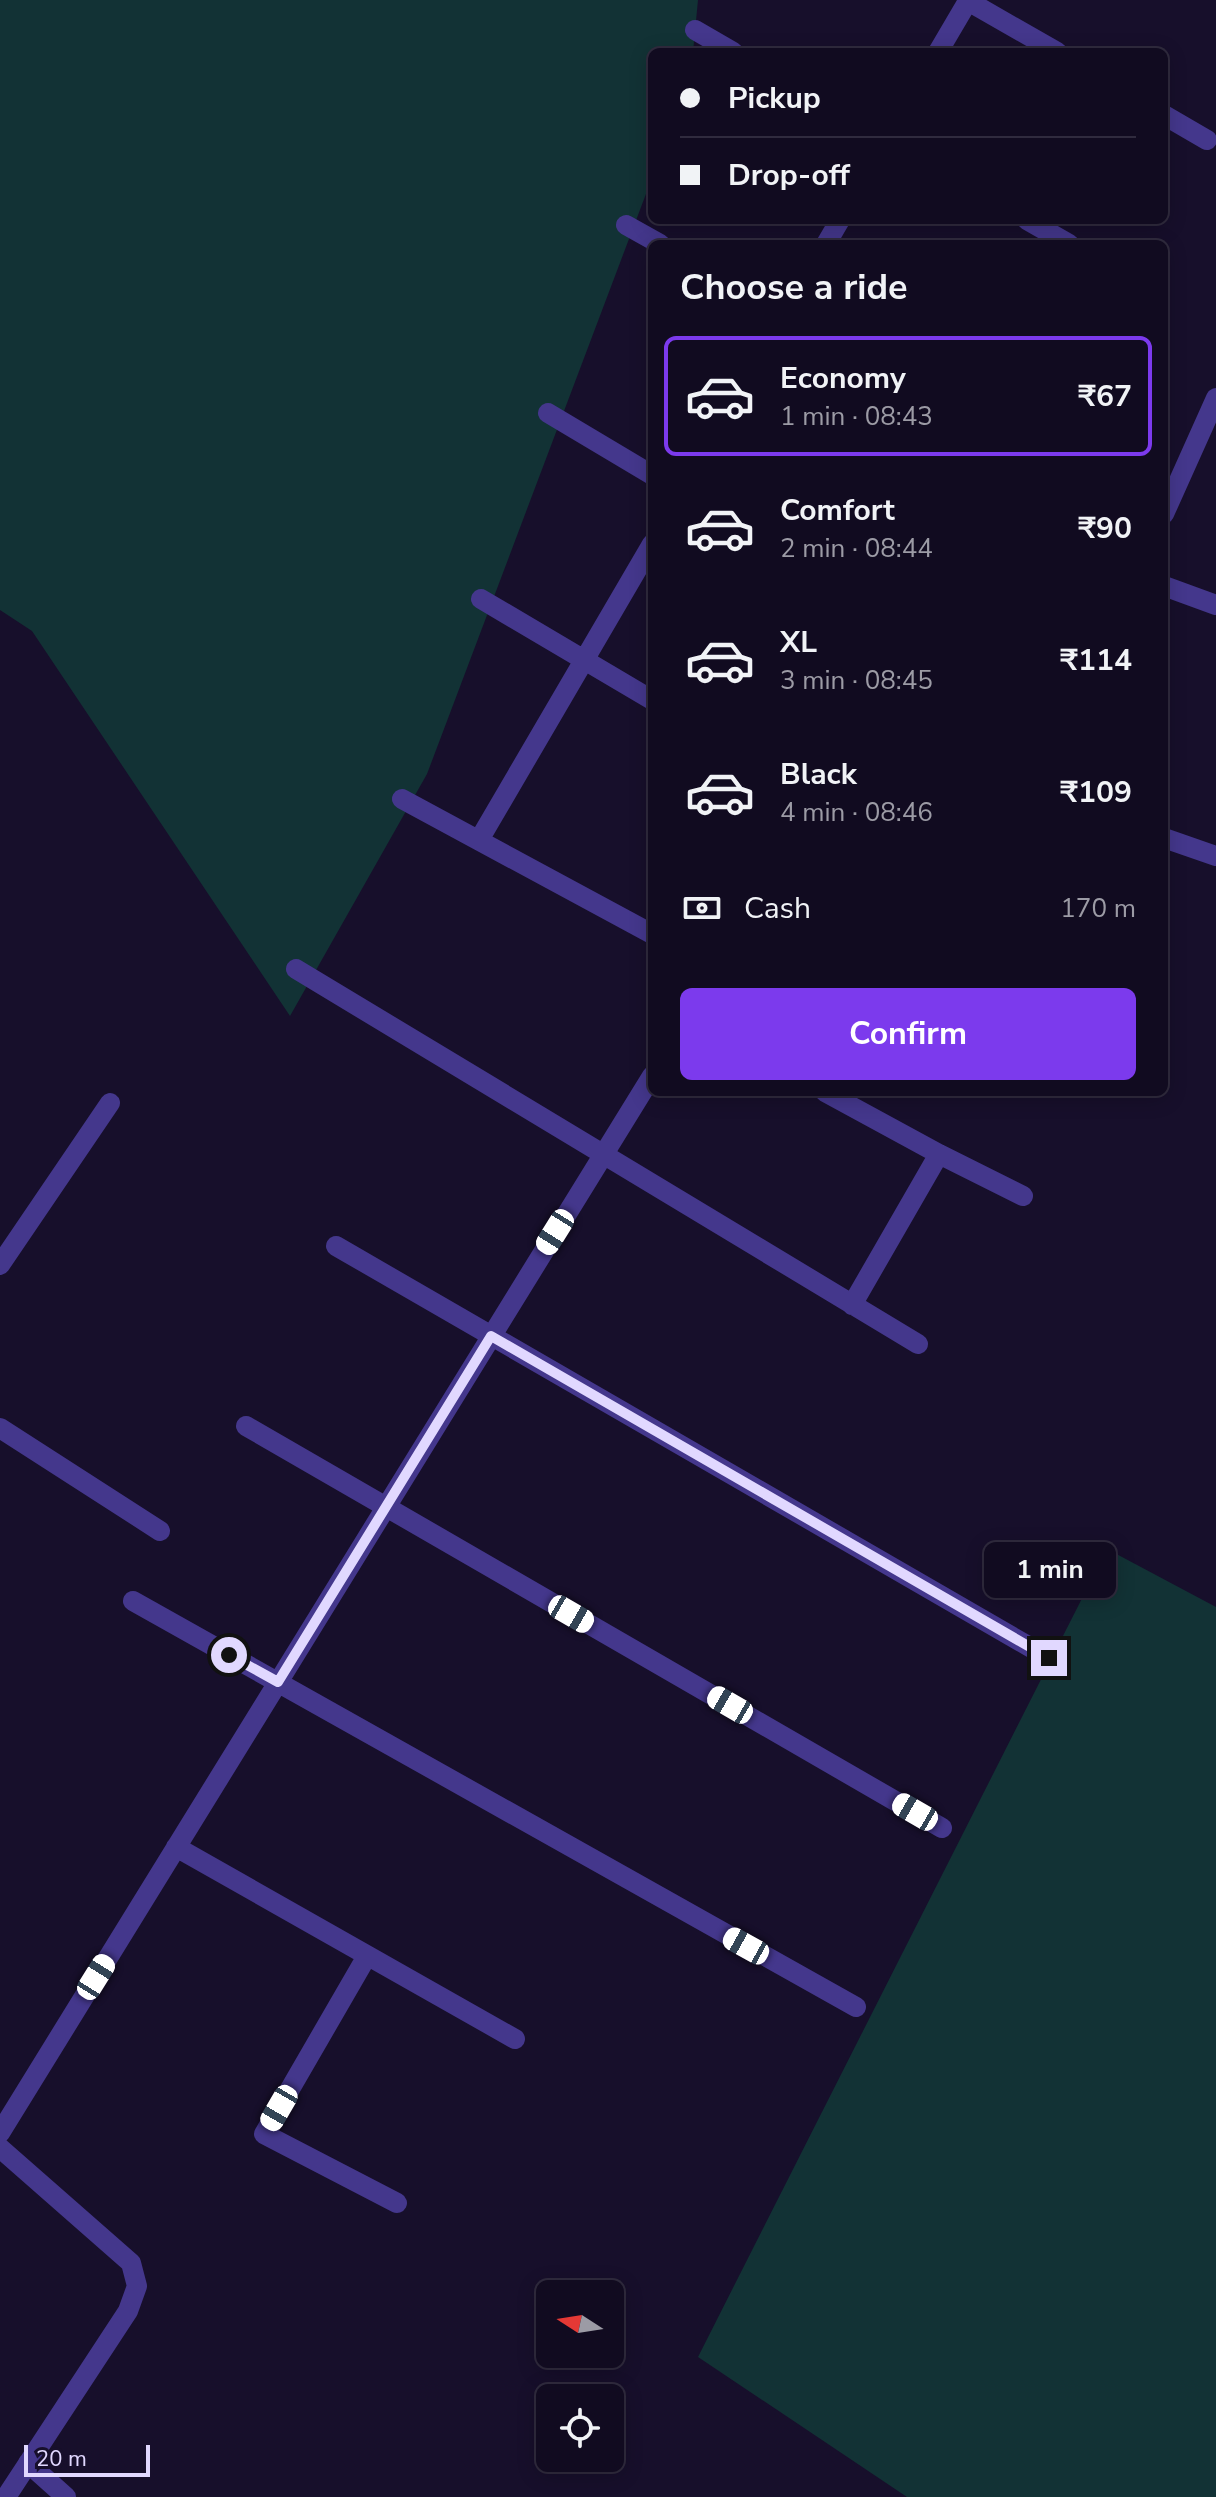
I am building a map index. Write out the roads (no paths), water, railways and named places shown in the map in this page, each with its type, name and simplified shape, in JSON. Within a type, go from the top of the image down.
[{"type":"street","points":[[940,48],[968,1],[1050,48]]},
{"type":"street","points":[[695,30],[726,48]]},
{"type":"street","points":[[1168,117],[1207,140]]},
{"type":"street","points":[[1034,224],[1062,240]]},
{"type":"street","points":[[626,225],[653,240]]},
{"type":"street","points":[[1168,505],[1216,398]]},
{"type":"street","points":[[548,413],[648,473]]},
{"type":"street","points":[[479,840],[648,551]]},
{"type":"street","points":[[1168,587],[1216,605]]},
{"type":"street","points":[[481,599],[648,698]]},
{"type":"street","points":[[402,799],[648,932]]},
{"type":"street","points":[[1168,839],[1216,856]]},
{"type":"street","points":[[296,969],[918,1344]]},
{"type":"street","points":[[0,2133],[648,1082]]},
{"type":"street","points":[[832,1096],[1023,1196]]},
{"type":"street","points":[[0,1265],[110,1103]]},
{"type":"street","points":[[852,1305],[939,1154]]},
{"type":"street","points":[[336,1246],[1049,1658]]},
{"type":"street","points":[[246,1426],[942,1828]]},
{"type":"street","points":[[0,1428],[160,1531]]},
{"type":"street","points":[[133,1601],[856,2007]]},
{"type":"street","points":[[176,1847],[515,2039]]},
{"type":"street","points":[[367,1956],[264,2134],[397,2203]]},
{"type":"street","points":[[0,2148],[131,2263],[137,2286],[128,2311],[6,2497]]},
{"type":"street","points":[[28,2463],[66,2497]]}]
